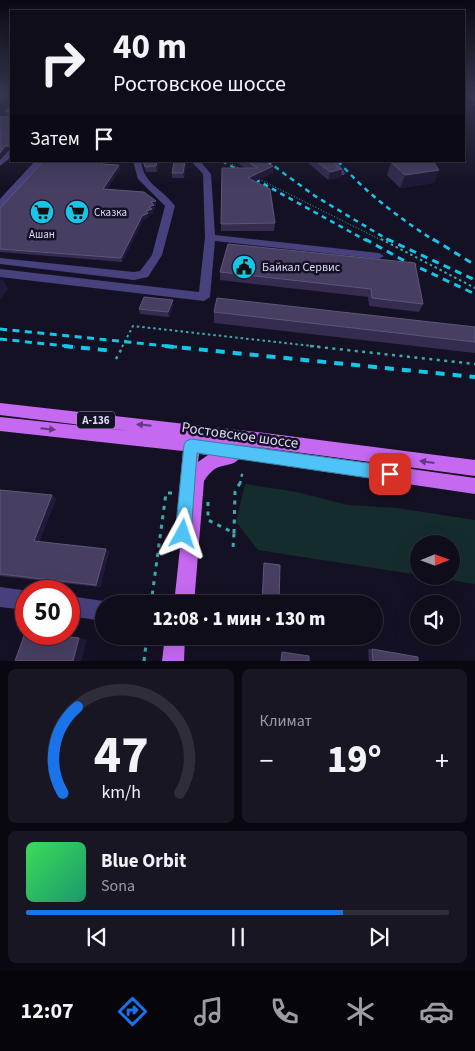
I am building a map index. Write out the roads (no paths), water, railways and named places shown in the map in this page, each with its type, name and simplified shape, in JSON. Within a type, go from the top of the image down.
[{"type":"main road","name":"Ростовское шоссе","points":[[0,409],[192,438],[264,456],[475,486]]},
{"type":"main road","name":"Ростовское шоссе","points":[[0,424],[192,438],[475,468]]},
{"type":"main road","points":[[178,595],[192,438]]},
{"type":"main road","points":[[185,595],[196,480],[199,473],[217,457],[264,456]]},
{"type":"main road","points":[[172,661],[173,645]]},
{"type":"street","points":[[0,164],[10,154]]},
{"type":"street","points":[[0,204],[39,162]]},
{"type":"street","points":[[0,262],[134,276],[144,274],[156,255],[170,206],[166,200],[147,186],[137,172],[137,162]]},
{"type":"street","points":[[0,273],[209,298],[210,237],[207,174],[196,162]]},
{"type":"street","points":[[334,162],[341,173]]},
{"type":"street","points":[[210,237],[378,256]]},
{"type":"street","points":[[0,597],[15,599]]},
{"type":"street","points":[[80,607],[95,609]]},
{"type":"railway","points":[[224,162],[367,241]]},
{"type":"railway","points":[[268,162],[315,196],[390,241]]},
{"type":"railway","points":[[339,162],[360,184],[384,204],[435,241]]},
{"type":"railway","points":[[365,239],[401,259],[475,294]]},
{"type":"railway","points":[[387,239],[475,280]]},
{"type":"railway","points":[[433,239],[475,265]]},
{"type":"railway","points":[[0,329],[177,347]]},
{"type":"railway","points":[[0,339],[75,347]]},
{"type":"railway","points":[[64,346],[114,351]]},
{"type":"railway","points":[[165,346],[475,377]]},
{"type":"place","name":"Ашан","points":[[42,212]]},
{"type":"place","name":"Сказка","points":[[77,212]]},
{"type":"place","name":"Байкал Сервис","points":[[244,267]]}]
